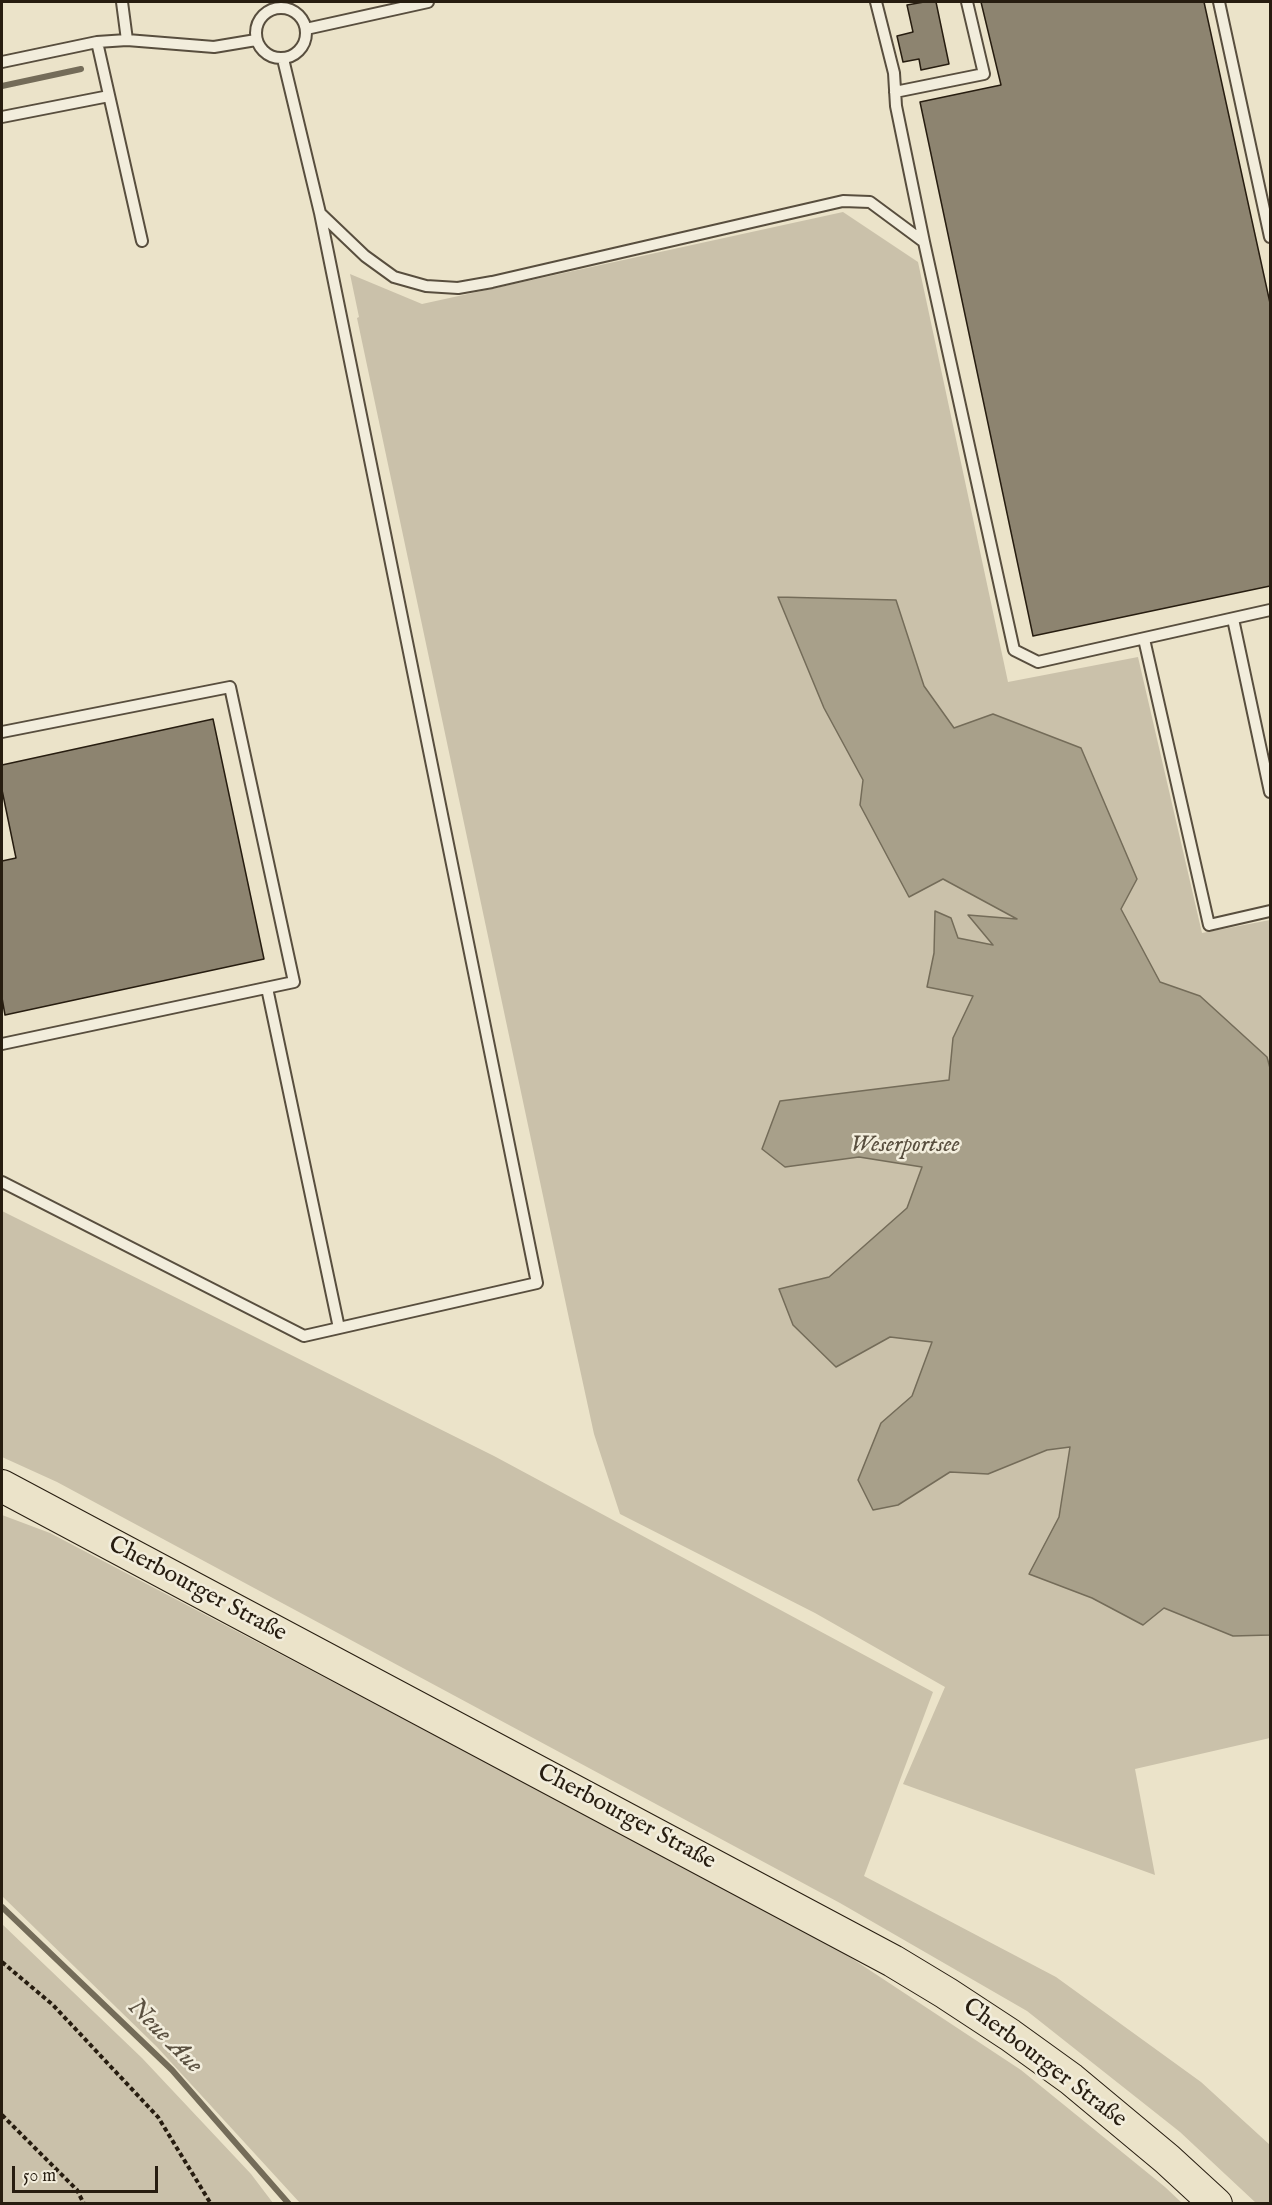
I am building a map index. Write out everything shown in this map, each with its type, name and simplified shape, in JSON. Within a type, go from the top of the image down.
[{"type":"main road","name":"Cherbourger Straße","points":[[2,1486],[902,1966],[1010,2035],[1071,2079],[1167,2159],[1216,2204]]},
{"type":"lane","points":[[122,2],[127,40]]},
{"type":"lane","points":[[306,29],[428,2]]},
{"type":"lane","points":[[876,2],[894,73],[895,92],[924,242],[1014,650],[1038,662],[1270,610]]},
{"type":"lane","points":[[895,92],[984,74],[967,2]]},
{"type":"lane","points":[[1219,2],[1270,237]]},
{"type":"lane","points":[[276,5],[292,11],[303,22],[306,29],[303,45],[291,56],[283,59],[264,52],[256,40],[258,23],[276,5]]},
{"type":"lane","points":[[2,62],[97,42],[127,40],[214,47],[256,40]]},
{"type":"lane","points":[[97,42],[142,241]]},
{"type":"lane","points":[[2,1182],[304,1336],[537,1283],[320,213],[283,59]]},
{"type":"lane","points":[[2,117],[109,96]]},
{"type":"lane","points":[[320,213],[365,256],[394,277],[426,286],[458,288],[843,201],[870,202],[924,242]]},
{"type":"lane","points":[[1233,619],[1270,792]]},
{"type":"lane","points":[[1144,639],[1209,925],[1270,911]]},
{"type":"lane","points":[[2,732],[230,687],[294,982],[2,1044]]},
{"type":"lane","points":[[267,988],[339,1328]]},
{"type":"path","points":[[2,1962],[53,2005],[158,2117],[211,2204]]},
{"type":"path","points":[[2,2115],[77,2190],[84,2204]]},
{"type":"green space","name":"Weserportsee","points":[[843,212],[918,262],[1008,682],[1138,657],[1202,933],[1270,920],[1270,1738],[1135,1769],[1155,1875],[903,1784],[945,1687],[815,1613],[620,1514],[594,1434],[357,318],[359,317],[350,274],[422,304]]},
{"type":"green space","points":[[2,1211],[494,1456],[933,1692],[864,1876],[1056,1977],[1201,2082],[1270,2145],[1270,2203],[1256,2203],[1180,2132],[1027,2011],[840,1903],[57,1482],[2,1457]]},
{"type":"green space","points":[[2,1515],[50,1533],[827,1942],[1021,2070],[1182,2203],[300,2203],[157,2047],[2,1896]]},
{"type":"green space","points":[[2,1924],[142,2058],[251,2174],[273,2203],[2,2203]]},
{"type":"shaded area","name":"Weserportsee","points":[[778,597],[896,600],[924,686],[954,728],[993,714],[1081,748],[1137,879],[1121,909],[1160,982],[1200,996],[1267,1057],[1270,1068],[1270,1635],[1233,1636],[1164,1608],[1143,1625],[1092,1598],[1029,1574],[1059,1517],[1070,1447],[1047,1450],[988,1474],[950,1472],[898,1505],[873,1510],[858,1480],[881,1423],[912,1396],[932,1342],[890,1337],[836,1367],[793,1325],[779,1289],[829,1277],[907,1208],[922,1167],[859,1157],[785,1167],[762,1149],[780,1101],[949,1080],[953,1038],[973,996],[927,987],[934,953],[935,911],[951,918],[958,938],[993,945],[968,915],[1017,919],[943,879],[909,897],[860,805],[863,780],[824,708]]},
{"type":"building","points":[[936,2],[949,64],[921,70],[919,59],[903,62],[897,36],[913,32],[907,5]]},
{"type":"building","points":[[981,2],[1204,2],[1270,303],[1270,586],[1033,636],[920,102],[1001,85]]},
{"type":"building","points":[[213,719],[264,959],[5,1015],[2,998],[2,861],[16,858],[2,790],[2,765]]},
{"type":"waterway","points":[[2,86],[81,69]]},
{"type":"waterway","name":"Neue Aue","points":[[2,1907],[172,2070],[289,2204]]}]
